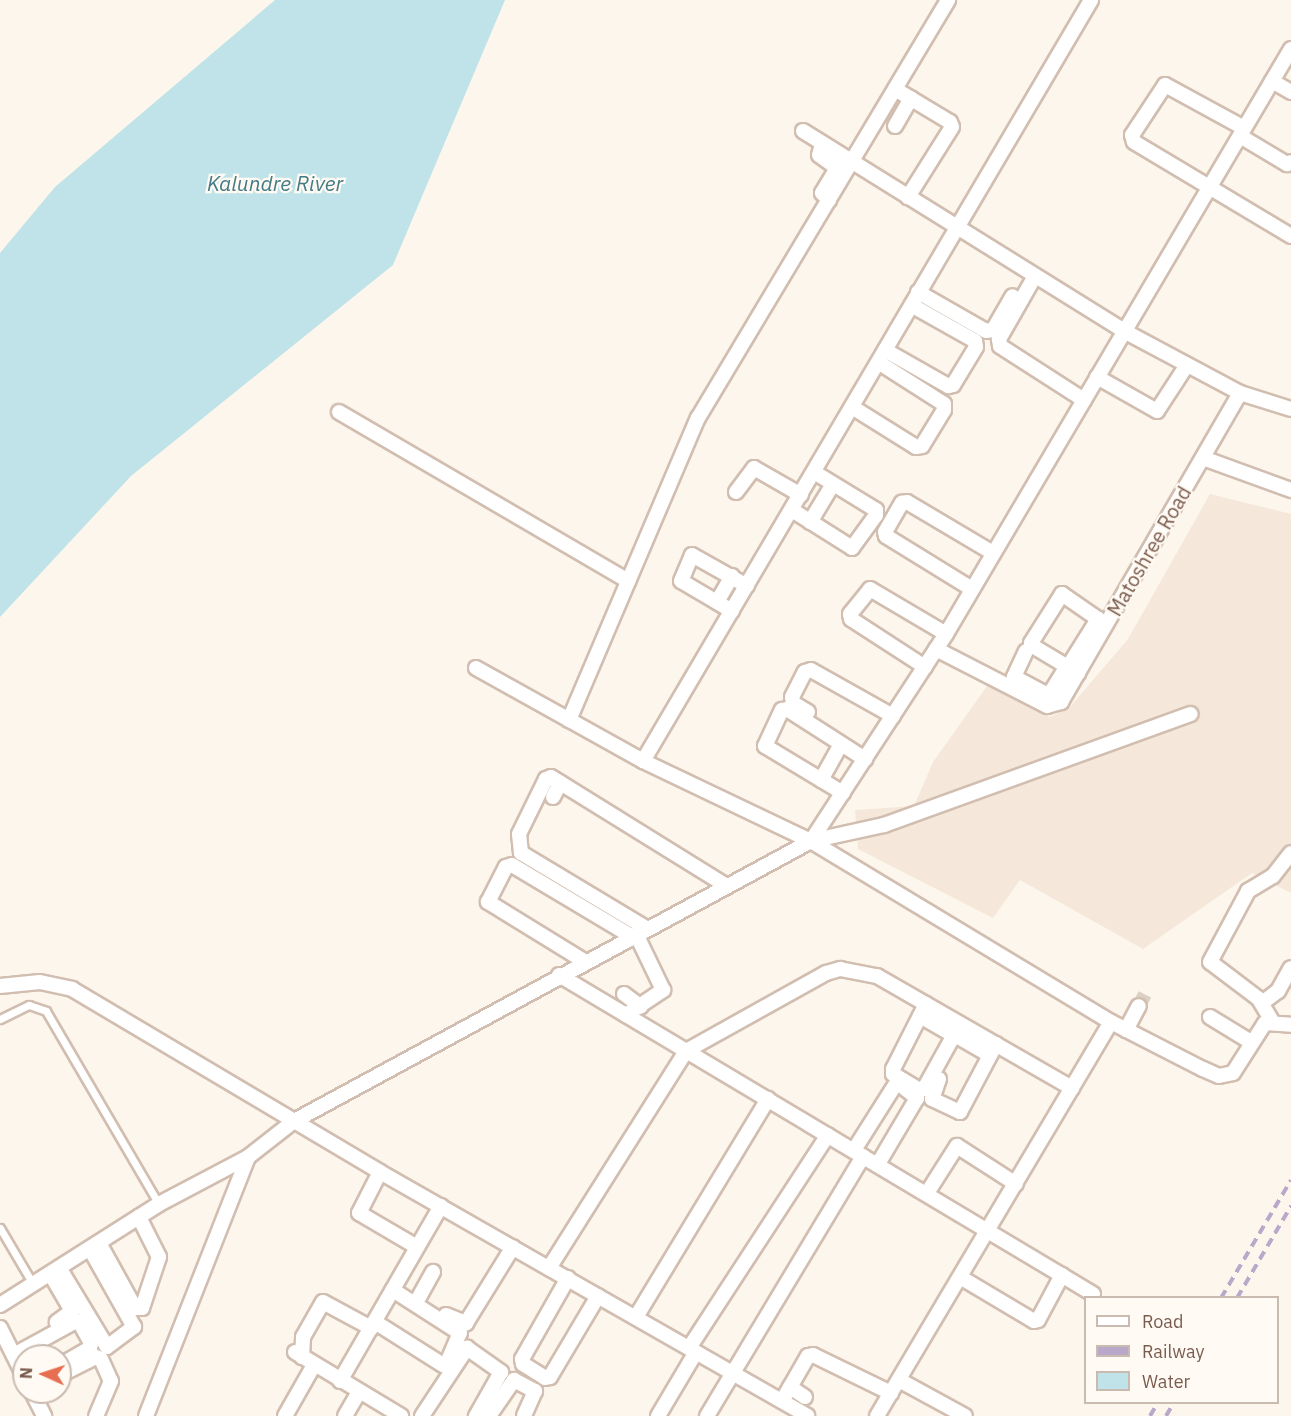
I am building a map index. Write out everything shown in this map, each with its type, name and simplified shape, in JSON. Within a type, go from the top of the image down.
[{"type":"street","points":[[569,720],[698,418],[834,185],[852,162],[948,0]]},
{"type":"street","points":[[643,761],[1090,0]]},
{"type":"street","points":[[811,841],[936,649],[1291,48]]},
{"type":"street","points":[[1272,81],[1291,92]]},
{"type":"street","points":[[1289,159],[1165,85],[1132,135],[1134,142],[1291,236]]},
{"type":"street","points":[[895,89],[950,122],[952,127],[908,197]]},
{"type":"street","points":[[895,126],[911,98]]},
{"type":"street","points":[[803,131],[1124,331],[1240,393],[1291,409]]},
{"type":"street","points":[[822,144],[819,155],[835,164],[834,185]]},
{"type":"street","points":[[1032,274],[1030,295],[999,339],[1000,346],[1084,399]]},
{"type":"street","points":[[915,298],[986,331],[993,330],[1032,274]]},
{"type":"street","points":[[882,356],[948,386],[953,385],[976,346],[975,340],[915,298]]},
{"type":"street","points":[[852,407],[916,447],[922,446],[944,410],[944,404],[882,356]]},
{"type":"street","points":[[1097,377],[1157,411],[1187,365]]},
{"type":"street","name":"Matoshree Road","points":[[1055,699],[1070,671],[1203,458],[1240,393]]},
{"type":"street","points":[[339,412],[628,581]]},
{"type":"street","points":[[1203,458],[1291,490]]},
{"type":"street","points":[[736,492],[754,468],[801,495]]},
{"type":"street","points":[[792,510],[852,548],[876,515],[876,510],[814,472]]},
{"type":"street","points":[[810,522],[833,484]]},
{"type":"street","points":[[972,589],[886,536],[902,503],[907,502],[993,553]]},
{"type":"street","points":[[732,611],[681,581],[692,555],[747,586]]},
{"type":"street","points":[[717,602],[732,576]]},
{"type":"street","points":[[925,667],[851,619],[850,614],[870,589],[945,634]]},
{"type":"street","points":[[1062,594],[1098,619],[1070,671],[1031,643],[1062,594]]},
{"type":"street","points":[[936,649],[1047,706],[1055,699],[1014,677],[1026,651]]},
{"type":"street","points":[[476,668],[643,761],[811,841],[1112,1022],[1219,1076],[1233,1073],[1260,1028],[1272,1021],[1291,1025]]},
{"type":"street","points":[[868,754],[793,703],[805,672],[811,670],[893,716]]},
{"type":"street","points":[[843,793],[765,746],[782,710],[787,709],[842,744],[868,754]]},
{"type":"street","points":[[0,1305],[34,1286],[159,1204],[248,1157],[294,1121],[584,961],[811,841],[884,825],[1190,714]]},
{"type":"street","points":[[821,780],[842,744]]},
{"type":"street","points":[[626,1015],[663,990],[638,933],[518,847],[519,834],[546,779],[551,777],[727,886]]},
{"type":"street","points":[[553,797],[560,783]]},
{"type":"street","points":[[1272,1021],[1262,1003],[1210,962],[1252,896],[1273,876],[1291,853]]},
{"type":"street","points":[[584,961],[488,902],[506,867],[512,865],[638,933]]},
{"type":"street","points":[[1262,1003],[1278,991],[1291,968]]},
{"type":"street","points":[[549,1268],[686,1051],[826,973],[840,969],[877,976],[923,1010],[993,1050],[1072,1088]]},
{"type":"street","points":[[559,975],[988,1229],[1093,1294]]},
{"type":"street","points":[[0,986],[40,982],[72,988],[380,1172],[807,1416]]},
{"type":"street","points":[[624,994],[640,1007]]},
{"type":"street","points":[[1126,1030],[1139,1006]]},
{"type":"street","points":[[923,1010],[892,1069],[920,1090],[924,1089],[960,1031]]},
{"type":"street","points":[[1210,1017],[1251,1042]]},
{"type":"street","points":[[877,1416],[1112,1022]]},
{"type":"street","points":[[960,1031],[931,1095],[956,1113],[960,1112],[993,1050]]},
{"type":"street","points":[[707,1416],[859,1153],[897,1082],[917,1098],[878,1164]]},
{"type":"street","points":[[636,1317],[768,1099]]},
{"type":"street","points":[[658,1416],[692,1350],[828,1135]]},
{"type":"street","points":[[927,1193],[957,1146],[1016,1184]]},
{"type":"street","points":[[146,1416],[248,1157]]},
{"type":"street","points":[[380,1172],[359,1213],[417,1247]]},
{"type":"street","points":[[340,1381],[441,1206]]},
{"type":"street","points":[[95,1246],[135,1308],[141,1308],[159,1257],[139,1217]]},
{"type":"street","points":[[56,1272],[107,1347],[134,1326],[95,1246]]},
{"type":"street","points":[[394,1288],[466,1323],[513,1247]]},
{"type":"street","points":[[24,1344],[70,1314],[56,1272]]},
{"type":"street","points":[[418,1299],[433,1272]]},
{"type":"street","points":[[960,1277],[1034,1322],[1038,1320],[1062,1275]]},
{"type":"street","points":[[568,1278],[522,1359],[523,1364],[545,1378],[550,1377],[598,1296]]},
{"type":"street","points":[[394,1288],[460,1333],[447,1363],[443,1365],[371,1328],[355,1326],[356,1319],[323,1302],[303,1337],[298,1355],[401,1416]]},
{"type":"street","points":[[29,1344],[76,1321],[80,1323],[91,1343],[90,1348],[72,1358]]},
{"type":"street","points":[[0,1328],[12,1352]]},
{"type":"street","points":[[422,1416],[466,1348],[501,1372],[476,1416]]},
{"type":"street","points":[[782,1401],[808,1356],[813,1355],[891,1393]]},
{"type":"street","points":[[72,1369],[96,1357],[101,1359],[111,1381],[96,1416]]},
{"type":"street","points":[[285,1416],[314,1365]]},
{"type":"street","points":[[489,1416],[514,1380],[535,1391],[524,1416]]},
{"type":"street","points":[[899,1380],[965,1416]]},
{"type":"street","points":[[789,1387],[804,1397]]},
{"type":"street","points":[[345,1416],[363,1394]]},
{"type":"street","points":[[356,1416],[363,1394]]},
{"type":"lane","points":[[0,1019],[29,1005],[46,1011],[159,1204]]},
{"type":"lane","points":[[0,1228],[34,1286]]},
{"type":"shaded area","points":[[1210,494],[1291,514],[1291,893],[1252,873],[1143,949],[1020,880],[993,918],[858,849],[855,810],[914,806],[933,762],[990,682],[1050,717],[1070,707],[1128,639]]},
{"type":"water","name":"Kalundre River","points":[[275,0],[505,0],[393,265],[131,476],[0,617],[0,253],[55,187]]},
{"type":"tunnel","points":[[1139,1006],[1145,994]]},
{"type":"railway","points":[[1222,1296],[1291,1180]]},
{"type":"railway","points":[[1238,1296],[1291,1206]]},
{"type":"railway","points":[[1150,1416],[1157,1404]]},
{"type":"railway","points":[[1166,1416],[1173,1404]]}]
